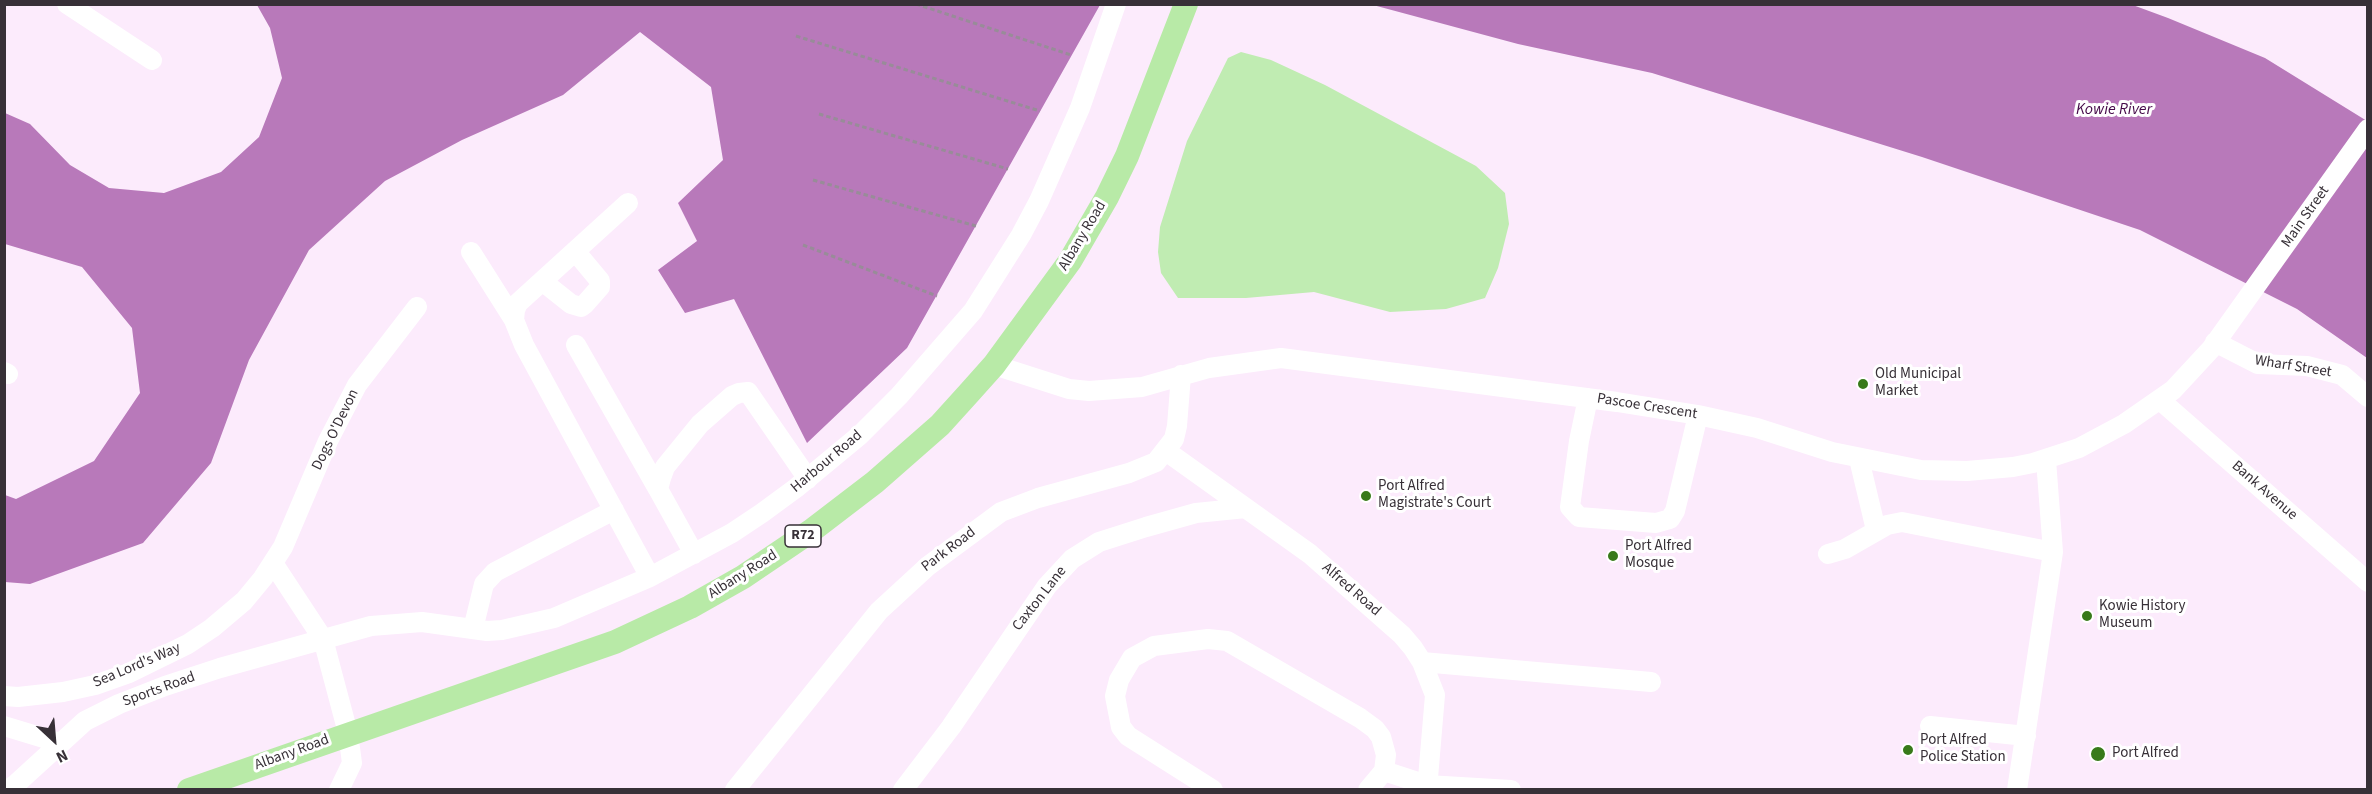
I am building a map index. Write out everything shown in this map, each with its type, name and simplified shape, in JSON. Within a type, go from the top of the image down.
[{"type":"main road","name":"Albany Road","points":[[189,789],[593,651],[641,631],[718,592],[782,551],[875,483],[940,425],[994,365],[1070,261],[1107,197],[1144,115],[1186,4]]},
{"type":"street","points":[[68,4],[152,60]]},
{"type":"street","name":"Harbour Road","points":[[323,639],[371,626],[392,624],[422,622],[472,629],[502,630],[554,618],[602,599],[694,554],[742,526],[843,451],[899,396],[954,334],[984,294],[1039,201],[1080,108],[1116,4]]},
{"type":"street","name":"Main Street","points":[[2244,304],[2367,129]]},
{"type":"street","points":[[514,320],[518,303],[628,203]]},
{"type":"street","points":[[542,281],[571,304],[580,306],[585,304],[600,287],[600,281],[575,251]]},
{"type":"street","points":[[471,252],[514,320],[524,345],[650,577]]},
{"type":"street","name":"Pascoe Crescent","points":[[994,365],[1070,390],[1089,391],[1142,387],[1232,363],[1281,358],[1588,398],[1698,415],[1757,428],[1859,459],[1921,470],[1967,471],[2013,467],[2046,460],[2106,435],[2160,400],[2187,376],[2244,304]]},
{"type":"street","name":"Dogs O'Devon","points":[[273,563],[304,500],[328,441],[357,386],[417,307]]},
{"type":"street","name":"Wharf Street","points":[[2215,342],[2258,364],[2307,366],[2342,375],[2367,397]]},
{"type":"street","points":[[576,345],[694,554]]},
{"type":"street","points":[[1166,451],[1174,439],[1177,426],[1181,375]]},
{"type":"street","points":[[658,489],[665,467],[700,424],[723,402],[739,393],[748,392],[808,479]]},
{"type":"street","points":[[1588,398],[1579,441],[1570,507],[1579,517],[1656,523],[1670,519],[1675,511],[1698,415]]},
{"type":"street","name":"Bank Avenue","points":[[2160,400],[2367,582]]},
{"type":"street","name":"Alfred Road","points":[[1166,451],[1327,569],[1402,635],[1422,662],[1435,695],[1427,787]]},
{"type":"street","name":"Park Road","points":[[735,789],[879,611],[928,566],[1001,512],[1038,498],[1146,468],[1156,462],[1166,451]]},
{"type":"street","points":[[1859,459],[1876,530]]},
{"type":"street","points":[[2017,789],[2053,552],[2046,460]]},
{"type":"street","name":"Caxton Lane","points":[[903,789],[951,727],[1047,586],[1072,560],[1099,542],[1146,527],[1196,513],[1246,508]]},
{"type":"street","points":[[472,629],[484,584],[495,572],[614,510]]},
{"type":"street","points":[[1828,554],[1845,549],[1876,530],[1902,522],[2053,552]]},
{"type":"street","points":[[273,563],[323,639],[348,733],[352,763],[339,789]]},
{"type":"street","name":"Sea Lord's Way","points":[[4,696],[38,695],[84,687],[157,660],[188,644],[244,602],[273,563]]},
{"type":"street","name":"Sports Road","points":[[7,789],[16,784],[85,721],[119,704],[220,668],[323,639]]},
{"type":"street","points":[[1213,789],[1128,736],[1121,727],[1115,696],[1119,680],[1132,658],[1154,646],[1208,639],[1227,641],[1360,718],[1375,729],[1381,737],[1386,755],[1384,771],[1368,789]]},
{"type":"street","points":[[1422,662],[1651,682]]},
{"type":"street","points":[[4,726],[60,742]]},
{"type":"street","points":[[1930,726],[2026,736]]},
{"type":"street","points":[[1384,771],[1427,787],[1511,789]]},
{"type":"path","points":[[916,4],[1071,55]]},
{"type":"path","points":[[796,36],[1040,111]]},
{"type":"path","points":[[819,114],[1008,169]]},
{"type":"path","points":[[813,180],[976,226]]},
{"type":"path","points":[[803,245],[937,296]]},
{"type":"green space","points":[[1241,52],[1271,60],[1325,85],[1476,166],[1505,193],[1509,224],[1498,268],[1485,298],[1446,309],[1390,312],[1314,292],[1246,298],[1178,298],[1161,273],[1158,252],[1160,227],[1187,141],[1228,58]]},
{"type":"water","name":"Kowie River","points":[[2130,4],[2265,58],[2367,121],[2367,358],[2297,309],[2140,230],[1922,157],[1652,73],[1518,44],[1373,5]]},
{"type":"water","points":[[257,5],[1100,5],[907,348],[807,443],[734,299],[685,313],[658,270],[697,241],[678,203],[723,160],[711,87],[640,32],[563,95],[462,140],[385,181],[309,250],[249,360],[211,463],[143,543],[30,584],[5,582],[5,495],[16,499],[94,461],[140,393],[132,328],[82,267],[5,244],[5,113],[30,124],[70,165],[109,188],[164,193],[221,172],[259,137],[282,78],[270,28]]},
{"type":"place","name":"Old Municipal Market","points":[[1863,384]]},
{"type":"place","name":"Port Alfred Magistrate's Court","points":[[1366,496]]},
{"type":"place","name":"Port Alfred Mosque","points":[[1613,556]]},
{"type":"place","name":"Kowie History Museum","points":[[2087,616]]},
{"type":"place","name":"Port Alfred Police Station","points":[[1908,750]]},
{"type":"place","name":"Port Alfred","points":[[2098,754]]}]
